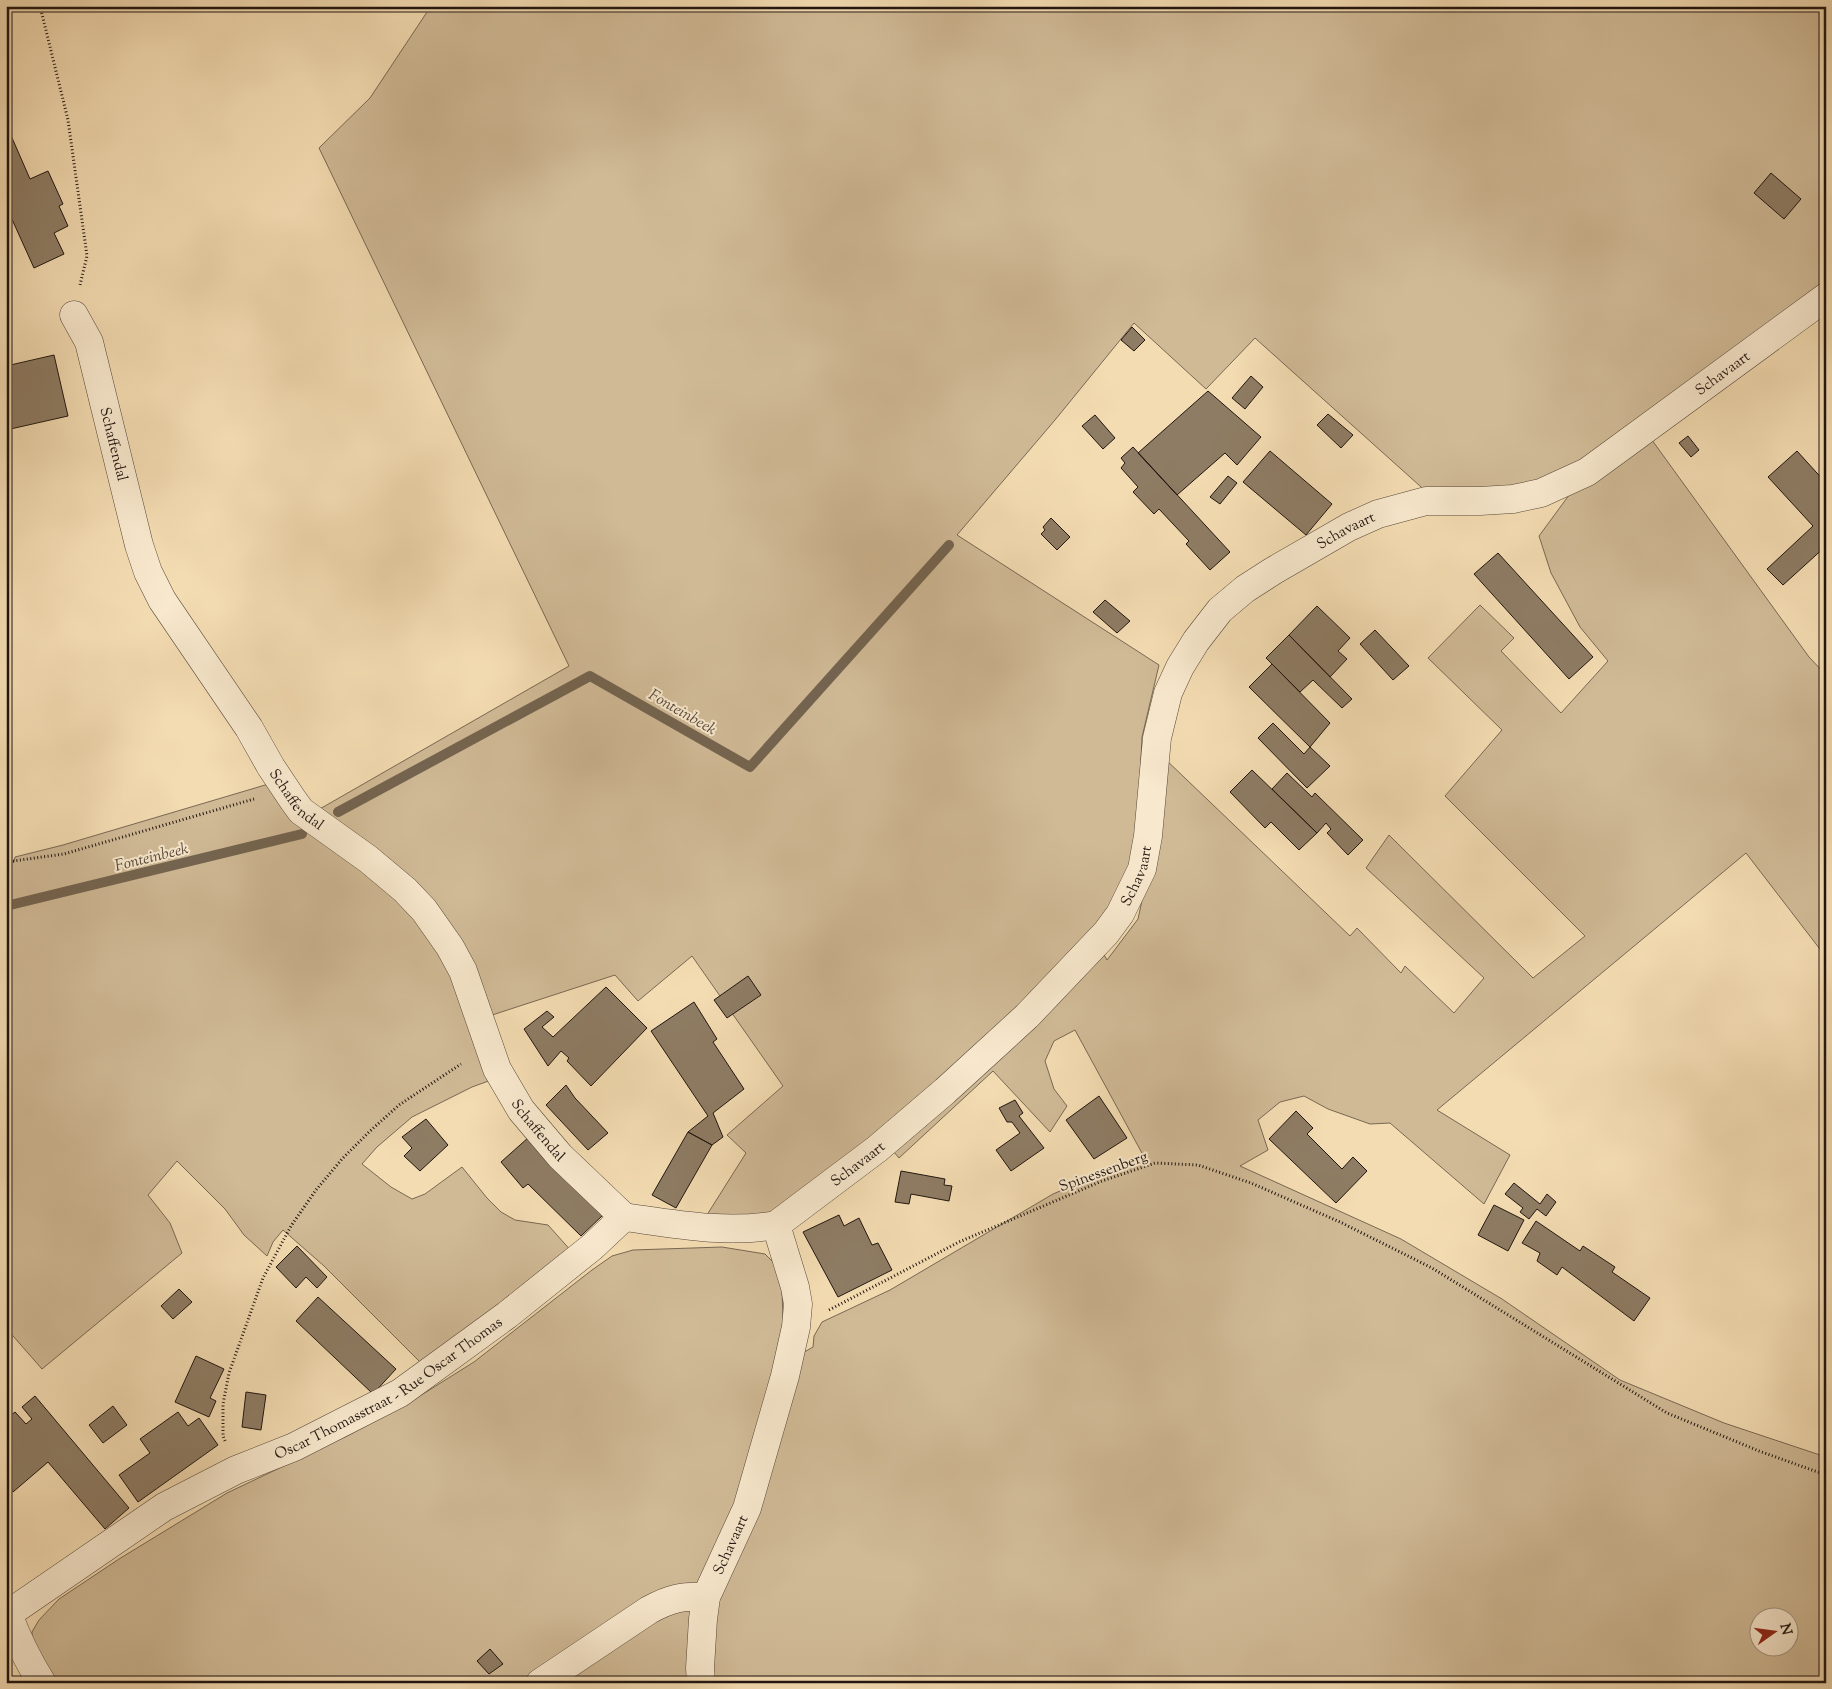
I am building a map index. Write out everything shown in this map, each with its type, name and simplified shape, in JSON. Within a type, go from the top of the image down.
[{"type":"street","name":"Schavaart","points":[[701,1683],[700,1668],[706,1597],[747,1508],[785,1376],[796,1326],[798,1304],[795,1287],[776,1225],[877,1149],[945,1091],[1027,1016],[1106,933],[1120,914],[1142,869],[1148,836],[1157,738],[1168,693],[1180,667],[1196,641],[1220,610],[1245,589],[1273,570],[1349,527],[1378,514],[1426,501],[1480,502],[1513,499],[1541,493],[1587,472],[1826,297]]},
{"type":"street","name":"Schaffendal","points":[[74,315],[89,342],[139,545],[148,572],[162,600],[249,728],[271,767],[301,810],[368,859],[405,890],[424,910],[450,946],[463,972],[478,1010],[490,1050],[498,1069],[521,1110],[560,1156],[624,1217]]},
{"type":"street","points":[[624,1217],[685,1226],[756,1228],[776,1225]]},
{"type":"street","name":"Oscar Thomasstraat - Rue Oscar Thomas","points":[[7,1613],[164,1507],[236,1470],[294,1447],[400,1393],[507,1315],[592,1247],[624,1217]]},
{"type":"street","points":[[540,1683],[649,1610],[668,1600],[685,1596],[706,1597]]},
{"type":"street","points":[[7,1613],[32,1668],[42,1683]]},
{"type":"path","points":[[6,19],[9,13],[17,6]]},
{"type":"path","points":[[40,6],[68,120],[87,256],[74,315]]},
{"type":"path","points":[[6,862],[64,854],[286,789]]},
{"type":"path","points":[[236,1470],[223,1436],[223,1404],[229,1373],[263,1278],[290,1226],[316,1190],[342,1159],[399,1104],[459,1065],[490,1050]]},
{"type":"path","name":"Spinessenberg","points":[[796,1326],[959,1242],[1102,1181],[1155,1163],[1198,1165],[1265,1189],[1340,1222],[1423,1264],[1667,1413],[1759,1451],[1826,1475]]},
{"type":"shaded area","points":[[431,6],[1826,6],[1826,285],[1591,461],[1544,484],[1430,495],[1255,338],[1206,389],[1134,323],[1055,420],[957,535],[1159,665],[1142,737],[1137,843],[1125,882],[1094,937],[1107,960],[1138,919],[1149,868],[1163,757],[1350,936],[1357,928],[1401,973],[1405,966],[1454,1013],[1484,978],[1366,868],[1389,835],[1533,978],[1585,936],[1445,796],[1502,730],[1428,658],[1480,605],[1514,638],[1501,651],[1561,713],[1608,661],[1580,627],[1551,573],[1539,536],[1575,487],[1649,436],[1809,657],[1826,675],[1826,957],[1746,853],[1437,1110],[1510,1155],[1484,1204],[1390,1123],[1370,1124],[1328,1109],[1304,1096],[1280,1102],[1258,1120],[1268,1150],[1240,1166],[1401,1239],[1502,1299],[1620,1380],[1724,1423],[1826,1457],[1826,1683],[48,1683],[32,1651],[32,1632],[39,1620],[59,1599],[119,1559],[227,1493],[349,1435],[407,1404],[474,1362],[612,1256],[633,1250],[722,1247],[765,1254],[773,1262],[778,1273],[782,1291],[783,1319],[778,1367],[813,1347],[814,1336],[822,1322],[890,1290],[1053,1194],[1143,1155],[1075,1030],[1054,1041],[1045,1061],[1054,1089],[1067,1106],[1050,1132],[993,1071],[899,1158],[881,1137],[772,1214],[705,1218],[746,1153],[727,1135],[783,1086],[692,956],[638,1001],[615,975],[486,1017],[471,966],[318,810],[569,666],[319,148],[370,98]]},
{"type":"shaded area","points":[[272,783],[421,920],[448,958],[494,1079],[472,1087],[412,1117],[377,1147],[362,1164],[391,1187],[412,1199],[425,1194],[462,1167],[501,1212],[515,1220],[548,1225],[573,1253],[422,1364],[324,1266],[283,1230],[273,1242],[267,1256],[244,1235],[225,1209],[177,1161],[148,1195],[170,1223],[182,1253],[42,1369],[6,1328],[6,863],[14,862],[15,857],[63,845]]},
{"type":"building","points":[[9,131],[30,179],[48,171],[63,204],[59,206],[68,226],[54,233],[64,254],[34,268],[6,206],[6,133]]},
{"type":"building","points":[[1771,173],[1801,199],[1784,219],[1754,193]]},
{"type":"building","points":[[1132,327],[1145,340],[1134,351],[1121,340]]},
{"type":"building","points":[[54,355],[68,416],[6,430],[6,366]]},
{"type":"building","points":[[1251,376],[1263,387],[1245,409],[1232,398]]},
{"type":"building","points":[[1208,391],[1261,437],[1237,465],[1225,453],[1177,495],[1138,453]]},
{"type":"building","points":[[1328,414],[1353,435],[1341,448],[1317,425]]},
{"type":"building","points":[[1095,415],[1115,438],[1103,449],[1082,426]]},
{"type":"building","points":[[1688,436],[1699,450],[1691,457],[1679,443]]},
{"type":"building","points":[[1133,447],[1230,552],[1210,570],[1186,544],[1189,541],[1159,509],[1154,514],[1133,492],[1138,487],[1121,468],[1125,463],[1121,458]]},
{"type":"building","points":[[1270,451],[1332,504],[1306,535],[1243,482]]},
{"type":"building","points":[[1797,451],[1826,483],[1826,546],[1783,585],[1767,569],[1813,526],[1768,477]]},
{"type":"building","points":[[1228,476],[1237,483],[1220,504],[1210,497]]},
{"type":"building","points":[[1051,518],[1070,537],[1057,550],[1041,534],[1045,530],[1043,527]]},
{"type":"building","points":[[1498,553],[1593,657],[1569,679],[1474,574]]},
{"type":"building","points":[[1105,600],[1130,621],[1117,633],[1093,612]]},
{"type":"building","points":[[1317,606],[1350,638],[1338,651],[1347,659],[1330,677],[1289,635]]},
{"type":"building","points":[[1375,630],[1409,666],[1393,680],[1360,644]]},
{"type":"building","points":[[1289,635],[1352,699],[1342,708],[1313,680],[1300,692],[1266,658]]},
{"type":"building","points":[[1272,664],[1330,723],[1310,747],[1249,687]]},
{"type":"building","points":[[1273,723],[1304,754],[1310,747],[1330,766],[1307,788],[1258,738]]},
{"type":"building","points":[[1252,770],[1317,833],[1299,850],[1271,822],[1265,828],[1230,792]]},
{"type":"building","points":[[1287,773],[1312,797],[1315,793],[1363,840],[1348,855],[1327,833],[1331,829],[1326,823],[1317,833],[1272,789]]},
{"type":"building","points":[[748,976],[761,995],[727,1018],[714,1000]]},
{"type":"building","points":[[606,987],[647,1028],[591,1086],[567,1061],[569,1058],[561,1051],[548,1066],[524,1029],[547,1011],[554,1017],[542,1027],[553,1037]]},
{"type":"building","points":[[694,1002],[717,1039],[713,1042],[744,1089],[713,1113],[723,1137],[712,1145],[688,1132],[708,1116],[651,1031]]},
{"type":"building","points":[[566,1085],[575,1098],[608,1133],[588,1150],[546,1105]]},
{"type":"building","points":[[1099,1096],[1127,1138],[1094,1159],[1066,1120]]},
{"type":"building","points":[[1015,1100],[1023,1113],[1019,1116],[1044,1148],[1011,1171],[996,1150],[1020,1133],[1012,1122],[1007,1122],[999,1108]]},
{"type":"building","points":[[1296,1111],[1313,1128],[1307,1134],[1342,1169],[1353,1157],[1367,1171],[1336,1203],[1269,1139]]},
{"type":"building","points":[[426,1119],[448,1145],[420,1171],[404,1156],[412,1148],[402,1137]]},
{"type":"building","points":[[688,1132],[712,1145],[676,1208],[652,1195]]},
{"type":"building","points":[[529,1137],[603,1215],[581,1236],[528,1184],[523,1188],[501,1162]]},
{"type":"building","points":[[901,1171],[945,1179],[944,1185],[952,1186],[949,1201],[911,1194],[909,1204],[895,1202]]},
{"type":"building","points":[[1514,1183],[1540,1204],[1547,1194],[1556,1202],[1546,1216],[1537,1209],[1529,1219],[1520,1212],[1523,1208],[1505,1194]]},
{"type":"building","points":[[1494,1205],[1524,1220],[1508,1251],[1478,1235]]},
{"type":"building","points":[[839,1215],[844,1226],[859,1218],[872,1245],[878,1243],[892,1270],[838,1297],[803,1232]]},
{"type":"building","points":[[1536,1221],[1580,1251],[1583,1246],[1615,1267],[1612,1272],[1650,1298],[1634,1321],[1562,1267],[1557,1275],[1537,1261],[1540,1253],[1522,1243]]},
{"type":"building","points":[[297,1246],[327,1277],[317,1288],[306,1277],[296,1288],[276,1267]]},
{"type":"building","points":[[179,1289],[192,1302],[173,1319],[161,1306]]},
{"type":"building","points":[[318,1297],[396,1369],[373,1394],[296,1321]]},
{"type":"building","points":[[196,1356],[224,1369],[210,1398],[216,1401],[209,1417],[175,1402]]},
{"type":"building","points":[[246,1392],[266,1395],[261,1430],[242,1427]]},
{"type":"building","points":[[35,1396],[129,1508],[105,1529],[48,1462],[13,1492],[6,1484],[6,1419],[15,1412],[26,1424],[32,1419],[22,1407]]},
{"type":"building","points":[[113,1406],[127,1425],[103,1443],[89,1425]]},
{"type":"building","points":[[178,1412],[188,1426],[199,1418],[218,1445],[138,1502],[119,1475],[150,1453],[140,1439]]},
{"type":"building","points":[[490,1649],[503,1664],[489,1674],[477,1661]]},
{"type":"waterway","name":"Fonteinbeek","points":[[338,812],[590,676],[750,767],[949,545]]},
{"type":"waterway","name":"Fonteinbeek","points":[[6,906],[302,834]]}]
